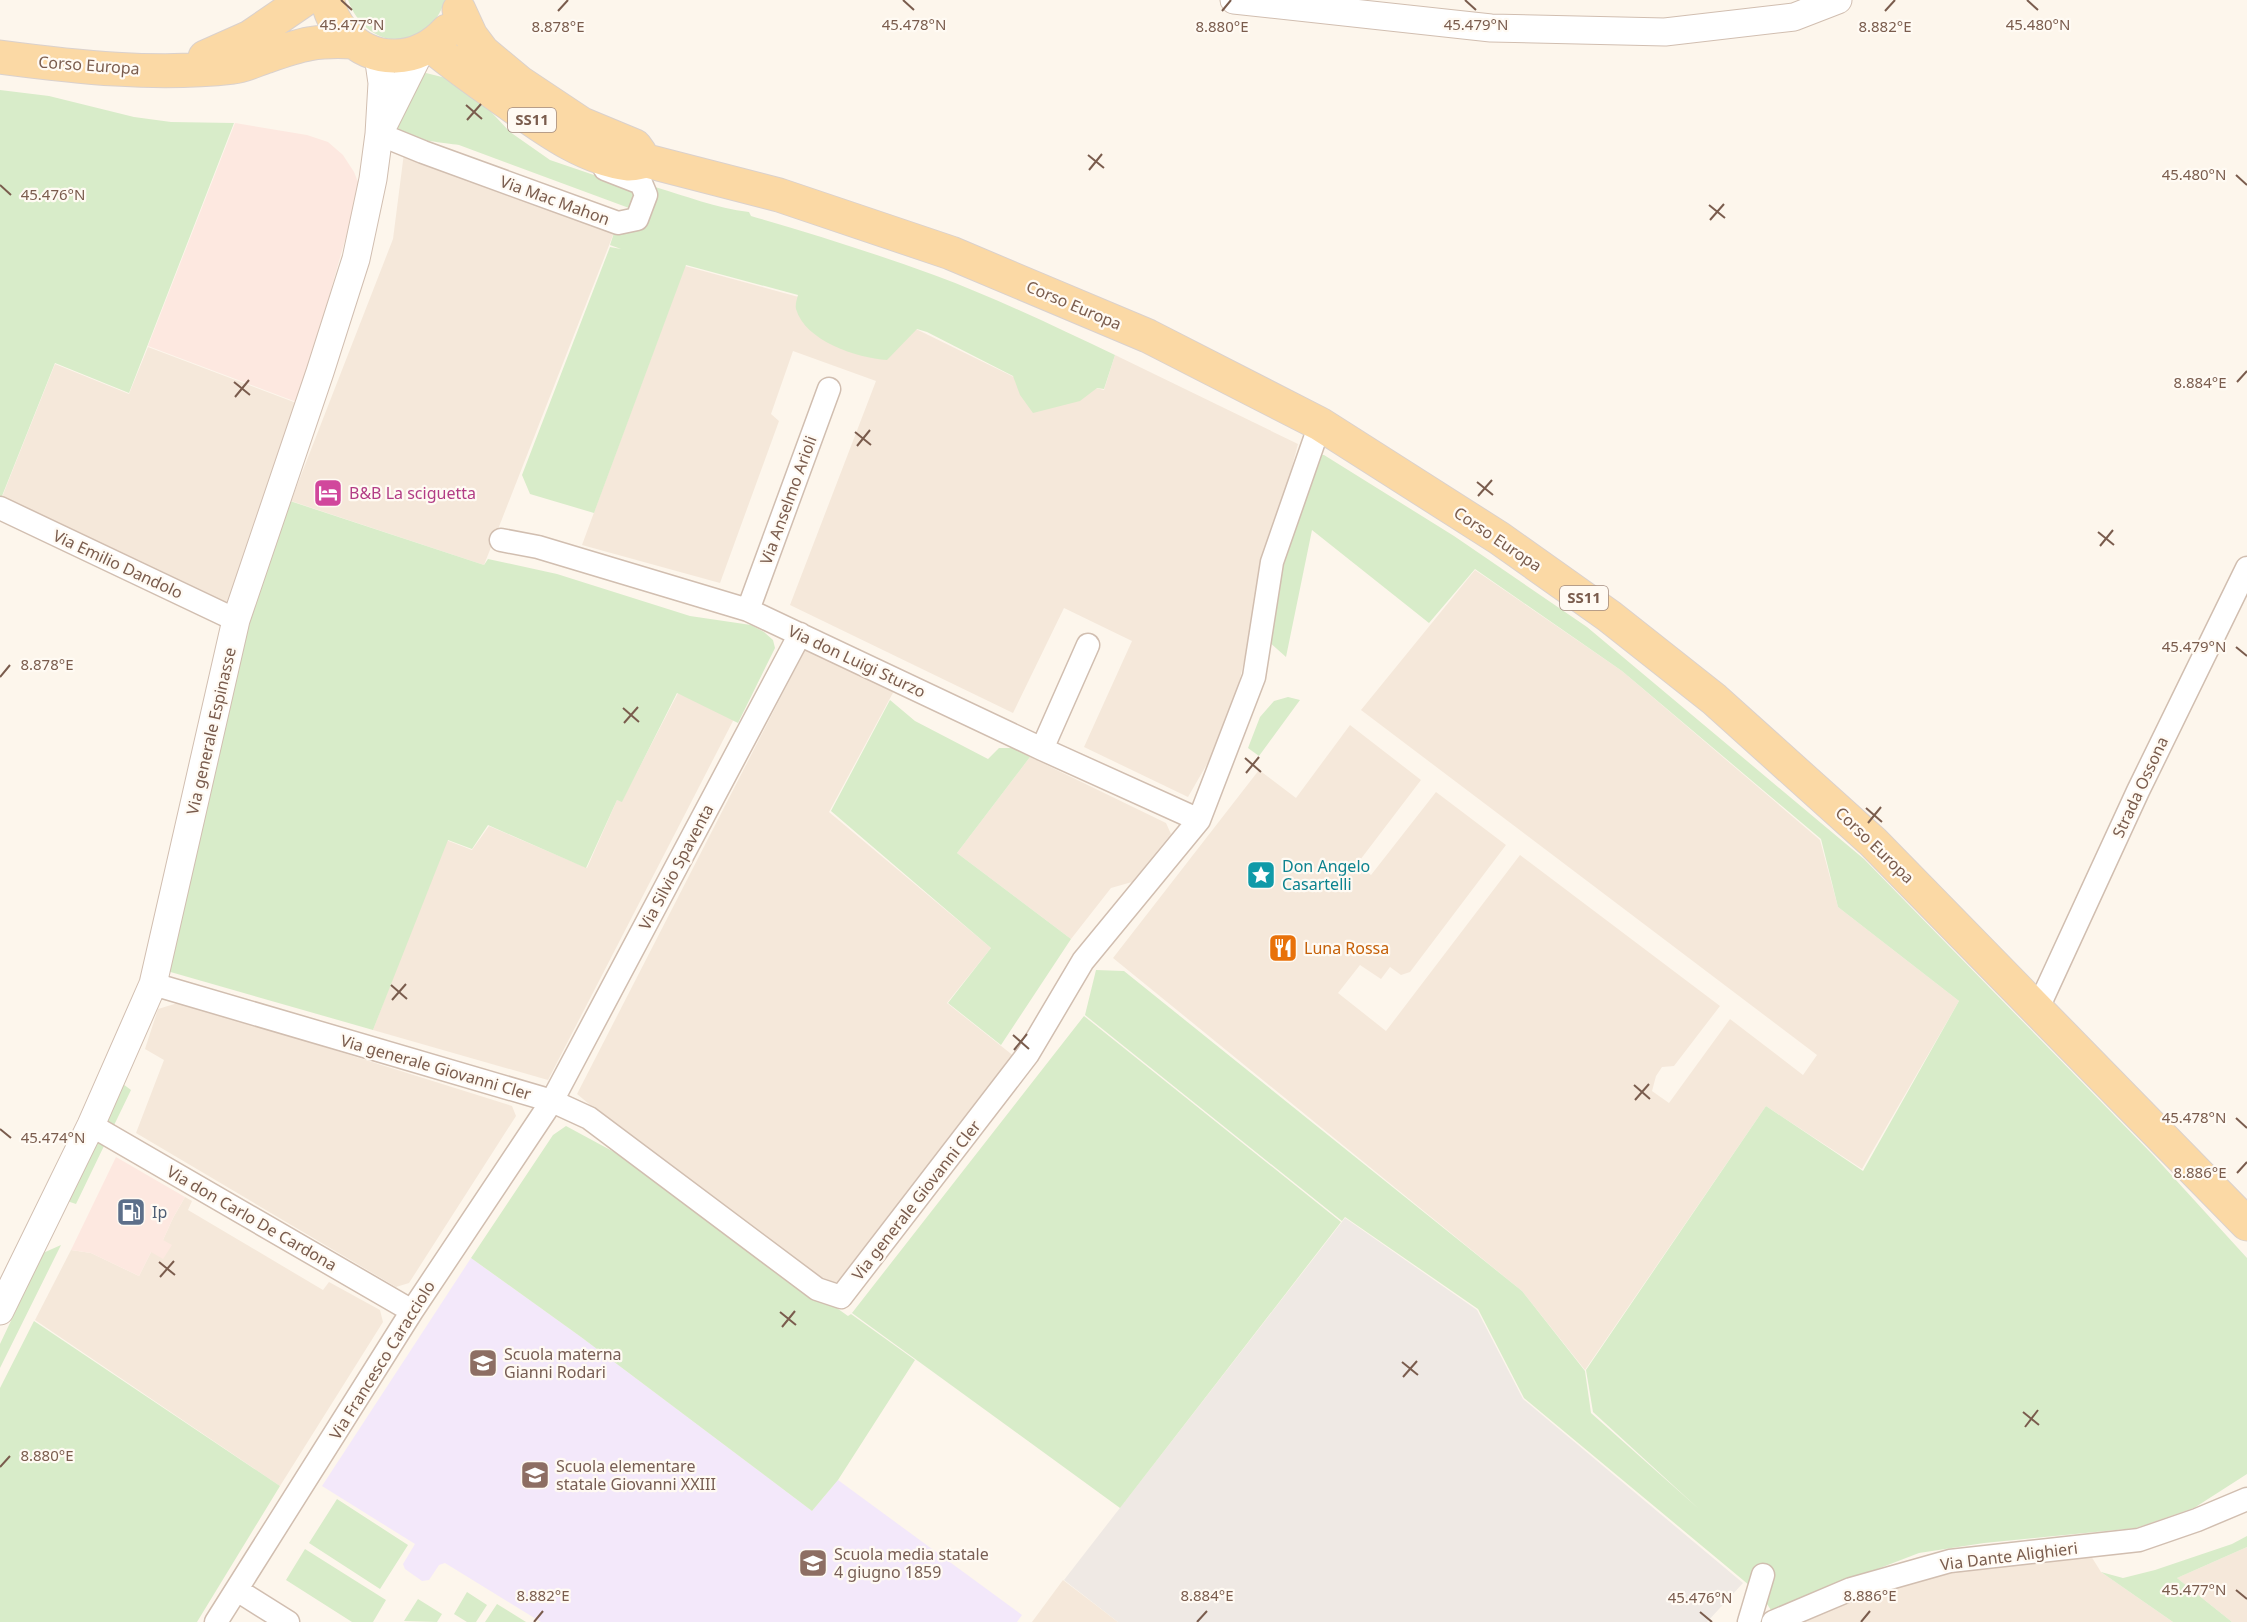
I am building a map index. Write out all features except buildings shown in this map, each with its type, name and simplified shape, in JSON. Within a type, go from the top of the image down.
[{"type":"main road","name":"Corso Europa","points":[[179,69],[250,37],[304,0]]},
{"type":"main road","points":[[328,0],[337,26],[365,49]]},
{"type":"main road","name":"Corso Europa","points":[[460,3],[471,36],[483,52],[519,82],[582,124],[635,146],[647,161]]},
{"type":"main road","name":"SS11","points":[[426,49],[448,30],[460,3]]},
{"type":"main road","name":"Corso Europa","points":[[0,57],[81,68],[179,69],[236,67],[297,46],[323,40],[399,57],[426,49],[456,67],[537,124],[585,151],[632,164],[647,161],[780,195],[951,253],[1148,336],[1320,424],[1508,544],[1609,616],[1714,699],[1873,842],[2245,1221]]},
{"type":"street","points":[[1234,0],[1491,28],[1665,32],[1794,17],[1838,0]]},
{"type":"street","name":"Via generale Espinasse","points":[[0,1311],[91,1125],[153,984],[236,620],[324,362],[356,259],[373,179],[382,83],[365,49]]},
{"type":"street","name":"Via generale Espinasse","points":[[379,134],[426,49]]},
{"type":"street","name":"Via Mac Mahon","points":[[379,134],[618,223],[637,219],[645,195],[641,183],[550,148],[505,113],[499,97]]},
{"type":"street","name":"Via Anselmo Arioli","points":[[748,610],[829,389]]},
{"type":"street","name":"Via generale Giovanni Cler","points":[[153,984],[552,1101],[589,1118],[817,1289],[841,1297],[1028,1054],[1083,961],[1199,820],[1254,677],[1272,562],[1320,424]]},
{"type":"street","name":"Via Emilio Dandolo","points":[[0,508],[236,620]]},
{"type":"street","name":"Via don Luigi Sturzo","points":[[501,540],[537,547],[748,610],[1042,749],[1199,820]]},
{"type":"street","name":"Strada Ossona","points":[[2038,1008],[2138,790],[2247,568]]},
{"type":"street","name":"Via Silvio Spaventa","points":[[552,1101],[800,634]]},
{"type":"street","points":[[1042,749],[1088,645]]},
{"type":"street","name":"Via Francesco Caracciolo","points":[[216,1622],[412,1311],[552,1101]]},
{"type":"street","name":"Via don Carlo De Cardona","points":[[91,1125],[412,1311]]},
{"type":"street","name":"Via Dante Alighieri","points":[[1773,1622],[1851,1589],[1941,1563],[2013,1552],[2075,1548],[2139,1540],[2197,1521],[2247,1499]]},
{"type":"street","points":[[1749,1622],[1763,1575]]},
{"type":"street","points":[[237,1590],[288,1622]]},
{"type":"shaded area","points":[[235,123],[307,135],[328,142],[343,155],[360,187],[299,403],[148,346]]},
{"type":"shaded area","points":[[404,153],[615,230],[484,565],[291,501],[393,239]]},
{"type":"shaded area","points":[[685,266],[916,329],[1059,399],[1072,382],[1104,390],[1115,355],[1298,444],[1268,557],[1229,726],[1188,797],[1084,747],[1132,641],[1064,608],[1013,713],[790,605],[876,381],[793,351],[771,414],[779,421],[720,583],[582,545]]},
{"type":"shaded area","points":[[148,347],[299,404],[230,609],[0,502],[55,364],[129,394]]},
{"type":"shaded area","points":[[1475,570],[1622,671],[1820,840],[1838,907],[1959,1001],[1862,1169],[1766,1106],[1585,1370],[1522,1291],[1113,958],[1259,770],[1296,798],[1350,725],[1421,780],[1357,864],[1371,875],[1436,792],[1506,845],[1410,972],[1401,975],[1390,967],[1381,979],[1360,965],[1338,993],[1386,1031],[1520,855],[1720,1006],[1674,1066],[1662,1067],[1656,1076],[1652,1091],[1669,1103],[1730,1019],[1803,1075],[1817,1055],[1361,710]]},
{"type":"shaded area","points":[[806,648],[895,689],[829,812],[991,948],[947,1003],[1015,1057],[855,1263],[836,1283],[808,1274],[624,1133],[577,1094]]},
{"type":"shaded area","points":[[678,693],[734,719],[548,1080],[373,1030],[446,840],[472,850],[489,826],[587,868],[617,800],[622,801]]},
{"type":"shaded area","points":[[1030,757],[1166,823],[1171,834],[1132,882],[1111,888],[1071,939],[957,853]]},
{"type":"shaded area","points":[[181,1002],[512,1106],[516,1116],[409,1283],[396,1287],[136,1133],[164,1060],[145,1049],[158,1009]]},
{"type":"shaded area","points":[[116,1157],[185,1197],[163,1240],[172,1245],[163,1259],[151,1252],[139,1276],[91,1253],[71,1250]]},
{"type":"shaded area","points":[[185,1197],[192,1201],[188,1210],[323,1290],[329,1282],[380,1310],[383,1322],[280,1486],[35,1320],[71,1250],[91,1253],[139,1276],[151,1252],[163,1240]]},
{"type":"shaded area","points":[[1345,1218],[1477,1310],[1523,1399],[1743,1583],[1707,1622],[1118,1622],[1064,1580]]},
{"type":"shaded area","points":[[471,1258],[581,1337],[812,1511],[838,1480],[1022,1615],[1017,1622],[541,1622],[445,1563],[439,1565],[429,1580],[422,1581],[405,1569],[403,1564],[415,1544],[322,1486]]},
{"type":"shaded area","points":[[2247,1547],[2247,1622],[2232,1622],[2177,1578]]},
{"type":"shaded area","points":[[2091,1556],[2101,1572],[2173,1622],[1793,1622],[1830,1606],[1937,1574],[1997,1564]]},
{"type":"shaded area","points":[[1063,1580],[1118,1622],[1032,1622]]},
{"type":"green space","points":[[348,0],[445,0],[437,18],[425,30],[412,37],[397,40],[383,37],[369,30],[357,17]]},
{"type":"green space","points":[[426,73],[450,79],[478,98],[510,132],[550,160],[629,187],[634,194],[629,208],[459,145],[421,139],[402,133],[397,121],[420,75]]},
{"type":"green space","points":[[0,90],[49,96],[134,117],[171,122],[234,123],[129,393],[55,363],[0,501]]},
{"type":"green space","points":[[655,187],[713,205],[749,212],[751,216],[889,259],[1026,313],[1115,355],[1104,389],[1097,388],[1080,401],[1033,413],[1020,395],[1013,376],[927,332],[917,329],[887,360],[861,356],[834,346],[810,330],[801,320],[796,309],[798,295],[686,265],[594,513],[530,494],[522,475],[610,247],[621,249],[610,245],[614,233],[647,221],[653,209]]},
{"type":"green space","points":[[1318,455],[1324,455],[1454,536],[1587,627],[1864,859],[2154,1156],[2247,1258],[2247,1474],[2194,1508],[2136,1528],[1984,1543],[1919,1553],[1771,1610],[1761,1595],[1524,1398],[1478,1309],[1345,1217],[1342,1221],[1085,1015],[1096,970],[1124,971],[1522,1291],[1585,1371],[1591,1413],[1699,1509],[1593,1412],[1586,1370],[1766,1106],[1863,1171],[1959,1001],[1838,907],[1821,839],[1622,671],[1475,569],[1429,623],[1312,530],[1286,657],[1268,641],[1277,575]]},
{"type":"green space","points":[[290,501],[484,565],[488,559],[557,574],[690,616],[751,625],[773,640],[775,648],[738,723],[677,693],[622,802],[617,800],[586,868],[488,825],[472,849],[448,840],[373,1030],[167,971],[252,603]]},
{"type":"green space","points":[[1288,697],[1300,700],[1259,756],[1248,748],[1260,717],[1274,701]]},
{"type":"green space","points":[[890,700],[915,721],[988,759],[999,748],[1013,748],[1030,757],[957,853],[1071,939],[1001,1045],[948,1003],[991,948],[831,811]]},
{"type":"green space","points":[[1084,1016],[1341,1222],[1120,1508],[852,1313]]},
{"type":"green space","points":[[123,1084],[131,1090],[76,1204],[67,1201]]},
{"type":"green space","points":[[566,1126],[627,1159],[848,1316],[851,1314],[915,1360],[838,1480],[812,1511],[581,1337],[471,1258],[553,1135]]},
{"type":"green space","points":[[61,1245],[0,1368],[0,1344],[43,1253]]},
{"type":"green space","points":[[34,1321],[280,1486],[197,1622],[0,1622],[0,1388]]},
{"type":"green space","points":[[337,1499],[408,1545],[380,1589],[309,1543]]},
{"type":"green space","points":[[2247,1536],[2247,1547],[2177,1578],[2232,1622],[2173,1622],[2101,1572],[2123,1578],[2155,1570],[2232,1544]]},
{"type":"green space","points":[[305,1549],[386,1600],[373,1622],[352,1622],[286,1580]]},
{"type":"green space","points":[[467,1592],[487,1605],[476,1622],[467,1622],[454,1614]]},
{"type":"green space","points":[[418,1599],[442,1614],[437,1622],[404,1621]]},
{"type":"green space","points":[[497,1604],[526,1622],[485,1622]]},
{"type":"place","name":"B&B La sciguetta","points":[[328,493]]},
{"type":"place","name":"Don Angelo Casartelli","points":[[1261,875]]},
{"type":"place","name":"Luna Rossa","points":[[1283,948]]},
{"type":"place","name":"Ip","points":[[131,1212]]},
{"type":"place","name":"Scuola materna Gianni Rodari","points":[[483,1363]]},
{"type":"place","name":"Scuola elementare statale Giovanni XXIII","points":[[535,1475]]},
{"type":"place","name":"Scuola media statale 4 giugno 1859","points":[[813,1563]]}]
